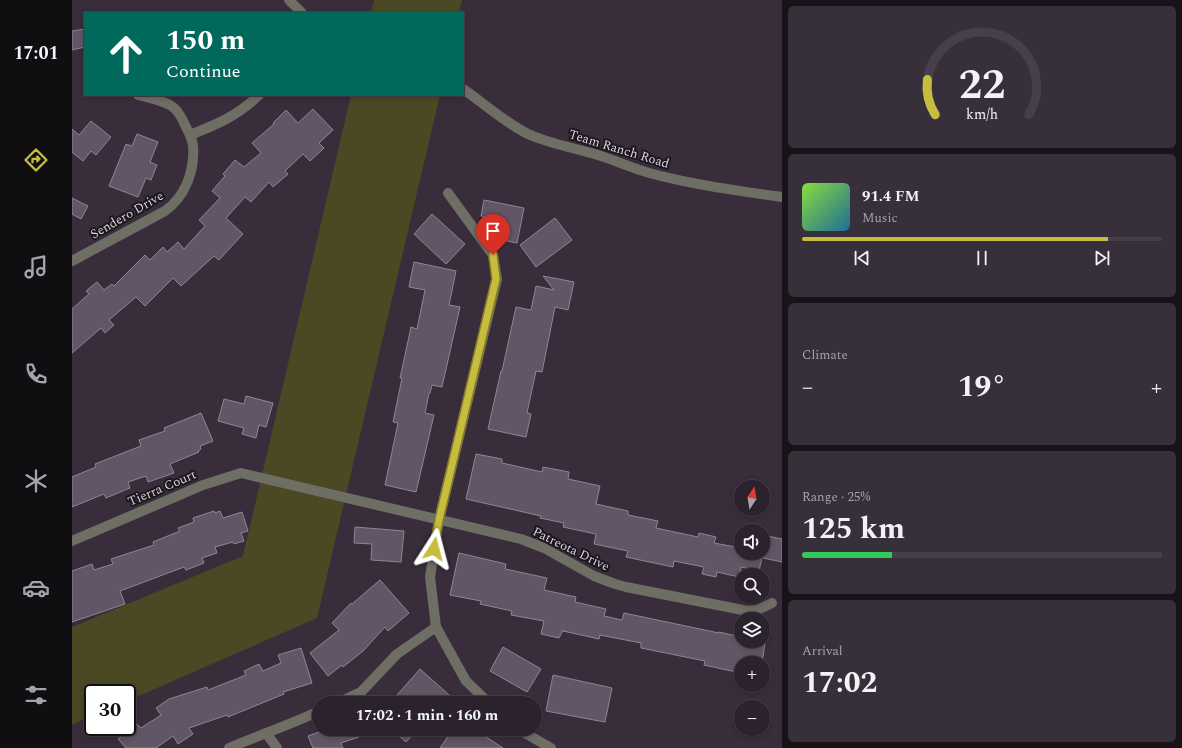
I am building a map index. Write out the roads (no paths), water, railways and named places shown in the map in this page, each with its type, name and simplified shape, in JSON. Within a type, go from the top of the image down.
[{"type":"street","points":[[289,0],[301,12]]},
{"type":"street","name":"Team Ranch Road","points":[[464,90],[507,122],[530,135],[603,156],[636,169],[680,181],[782,197]]},
{"type":"street","name":"Sendero Drive","points":[[72,260],[159,215],[172,206],[183,192],[190,176],[193,144],[182,119],[177,111],[165,103],[141,96]]},
{"type":"street","points":[[190,135],[232,117],[258,96]]},
{"type":"street","points":[[448,193],[493,255],[496,279],[439,520],[430,577],[436,627],[466,681],[482,696]]},
{"type":"street","name":"Tierra Court","points":[[72,541],[203,485],[241,473],[266,478]]},
{"type":"street","name":"Patreota Drive","points":[[266,478],[439,520],[509,535],[532,543],[604,581],[626,587],[748,611],[757,610],[772,603]]},
{"type":"street","points":[[352,696],[361,692],[397,654],[436,627]]},
{"type":"street","points":[[229,748],[293,724],[312,714]]},
{"type":"street","points":[[266,733],[277,748]]},
{"type":"street","points":[[530,736],[551,748]]}]
